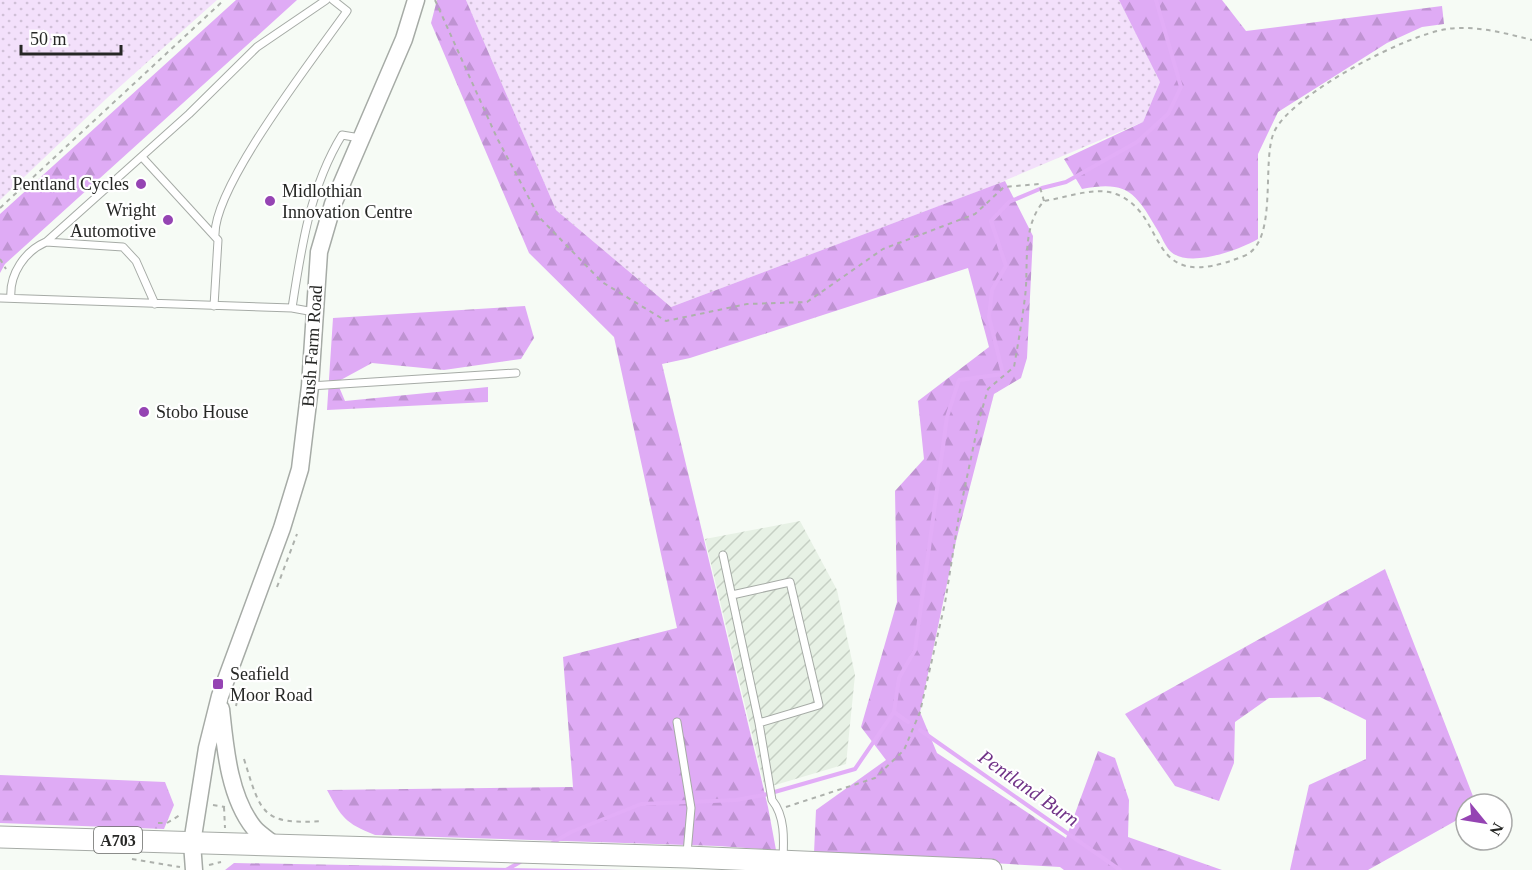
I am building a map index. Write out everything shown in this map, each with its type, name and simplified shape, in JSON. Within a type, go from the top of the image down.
[{"type":"main road","name":"A703","points":[[0,837],[520,854],[687,857],[991,870]]},
{"type":"street","name":"Bush Farm Road","points":[[194,870],[192,843],[207,748],[220,696],[282,528],[300,469],[310,386],[319,252],[333,204],[404,39],[416,0]]},
{"type":"street","name":"Bush Farm Road","points":[[220,696],[225,747],[236,792],[254,829],[276,846]]},
{"type":"lane","points":[[11,298],[10,285],[30,249],[46,242],[142,157],[257,47],[326,0]]},
{"type":"lane","points":[[215,234],[225,200],[245,160],[347,11],[333,0]]},
{"type":"lane","points":[[292,308],[302,247],[326,163],[342,135],[360,138]]},
{"type":"lane","points":[[142,157],[215,234],[218,240],[214,306]]},
{"type":"lane","points":[[46,242],[123,247],[136,261],[155,304]]},
{"type":"lane","points":[[0,298],[292,308],[314,312]]},
{"type":"lane","points":[[310,386],[516,373]]},
{"type":"lane","points":[[723,555],[759,723],[771,794],[780,809],[784,839],[783,862]]},
{"type":"lane","points":[[732,595],[790,582],[819,705],[759,723]]},
{"type":"lane","points":[[677,722],[691,808],[687,857]]},
{"type":"path","points":[[0,208],[224,0]]},
{"type":"path","points":[[435,0],[497,138],[540,217],[602,282],[666,321],[747,304],[807,302],[883,249],[975,214],[1004,187],[1039,184],[1044,201]]},
{"type":"path","points":[[780,809],[875,778],[904,750],[920,712],[945,603],[959,515],[979,420],[988,389],[1014,368],[1026,294],[1026,248],[1038,207],[1044,201],[1099,192],[1114,193],[1135,205],[1164,253],[1177,262],[1192,267],[1209,266],[1247,255],[1258,244],[1267,214],[1269,149],[1274,133],[1282,120],[1320,90],[1388,48],[1426,33],[1449,28],[1482,29],[1532,40]]},
{"type":"path","points":[[224,807],[225,843]]},
{"type":"shaded area","points":[[0,0],[217,0],[106,99],[0,200]]},
{"type":"shaded area","points":[[466,0],[1119,0],[1160,82],[1143,122],[992,186],[671,307],[556,210]]},
{"type":"shaded area","points":[[800,521],[837,590],[855,675],[846,764],[765,788],[705,539]]},
{"type":"green space","points":[[236,0],[297,0],[5,264],[0,273],[0,214]]},
{"type":"green space","points":[[437,0],[466,0],[556,210],[671,307],[1005,181],[1033,236],[1027,358],[1021,378],[994,394],[956,541],[920,712],[937,753],[1066,838],[1098,751],[1115,758],[1129,800],[1128,837],[1222,870],[1064,870],[1060,867],[814,853],[816,810],[886,760],[861,727],[897,602],[895,491],[924,459],[918,401],[989,347],[968,268],[690,358],[662,364],[768,807],[776,850],[718,846],[375,835],[357,827],[345,818],[327,790],[573,787],[563,657],[677,628],[614,337],[529,253],[431,23]]},
{"type":"green space","points":[[1119,0],[1222,0],[1246,31],[1442,6],[1444,24],[1422,27],[1387,43],[1278,112],[1258,154],[1258,239],[1214,256],[1189,258],[1178,256],[1170,251],[1137,199],[1121,189],[1111,187],[1082,189],[1064,159],[1143,122],[1160,82]]},
{"type":"green space","points":[[525,306],[534,338],[521,359],[444,370],[372,363],[337,382],[345,401],[488,387],[488,402],[327,410],[333,318]]},
{"type":"green space","points":[[1385,569],[1471,792],[1454,792],[1454,822],[1368,870],[1290,870],[1309,785],[1366,759],[1366,720],[1320,697],[1269,698],[1235,722],[1234,763],[1219,801],[1175,786],[1125,714]]},
{"type":"green space","points":[[0,775],[165,782],[174,805],[164,829],[0,823]]},
{"type":"green space","points":[[234,863],[626,870],[225,870]]},
{"type":"waterway","points":[[549,845],[571,832],[641,804],[736,800],[764,795],[855,769],[894,712],[899,678],[915,650],[947,417],[959,380],[1003,374],[989,317],[992,290],[1006,266],[991,221],[1009,202],[1042,188],[1066,182],[1137,142],[1168,114],[1181,87],[1156,0]]},
{"type":"waterway","name":"Pentland Burn","points":[[894,712],[908,722]]},
{"type":"waterway","name":"Pentland Burn","points":[[920,730],[1120,870]]},
{"type":"waterway","points":[[506,870],[522,861]]},
{"type":"place","name":"Pentland Cycles","points":[[141,184]]},
{"type":"place","name":"Midlothian Innovation Centre","points":[[270,201]]},
{"type":"place","name":"Wright Automotive","points":[[168,220]]},
{"type":"place","name":"Stobo House","points":[[144,412]]},
{"type":"place","name":"Seafield Moor Road","points":[[218,684]]}]
